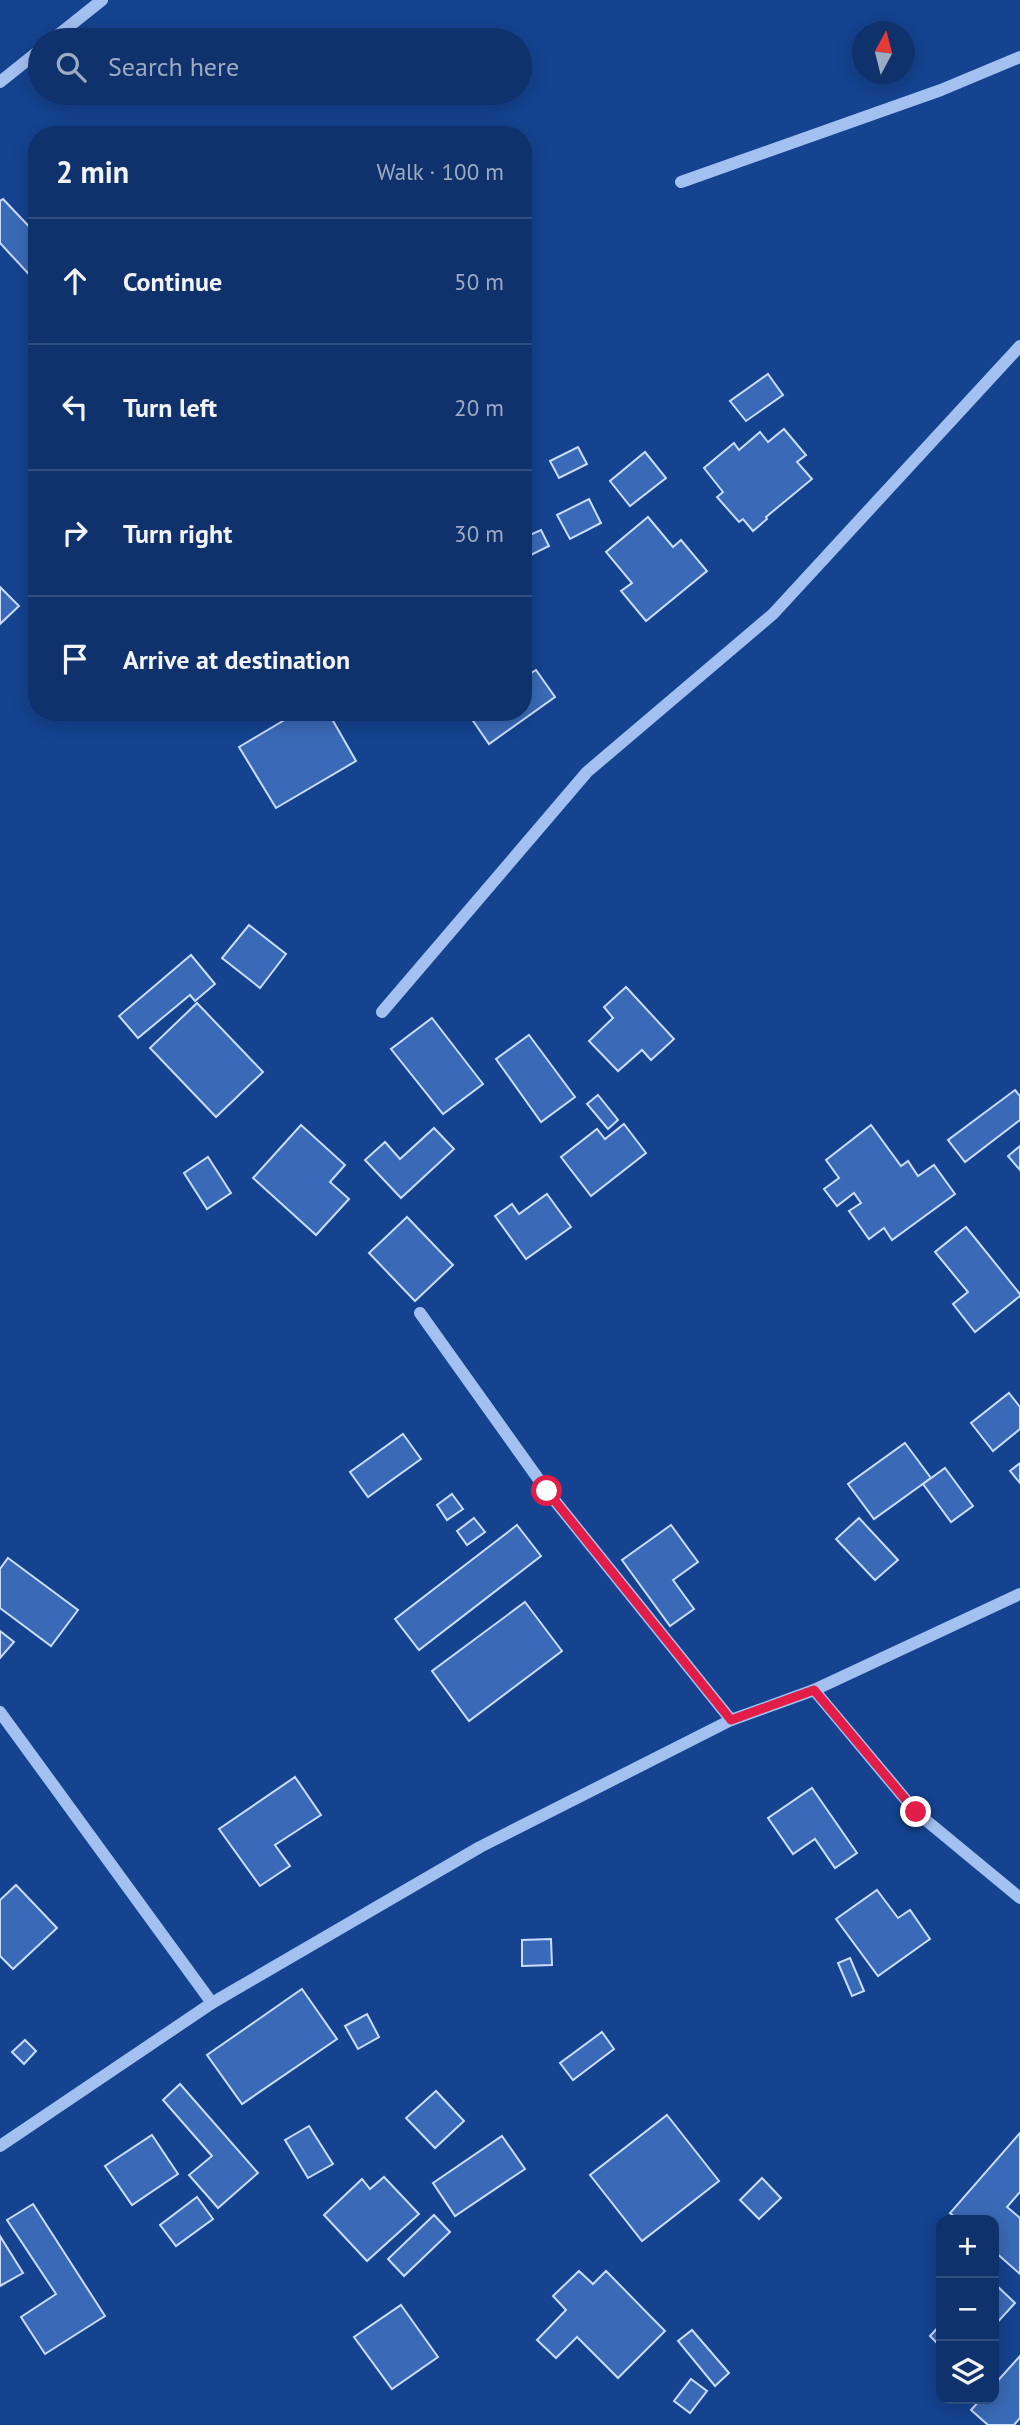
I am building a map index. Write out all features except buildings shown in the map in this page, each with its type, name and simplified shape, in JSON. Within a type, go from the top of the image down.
[{"type":"street","points":[[67,28],[102,0]]},
{"type":"street","points":[[681,182],[942,90],[1020,57]]},
{"type":"street","points":[[0,82],[28,60]]},
{"type":"street","points":[[382,1012],[587,772],[773,614],[1020,346]]},
{"type":"street","points":[[420,1313],[547,1491],[731,1720]]},
{"type":"street","points":[[0,2146],[212,2003],[480,1847],[731,1720],[814,1690],[1020,1594]]},
{"type":"street","points":[[814,1690],[916,1812],[1020,1898]]},
{"type":"street","points":[[0,1712],[212,2003]]},
{"type":"route","points":[[547,1491],[731,1720],[814,1690],[916,1812]]}]
